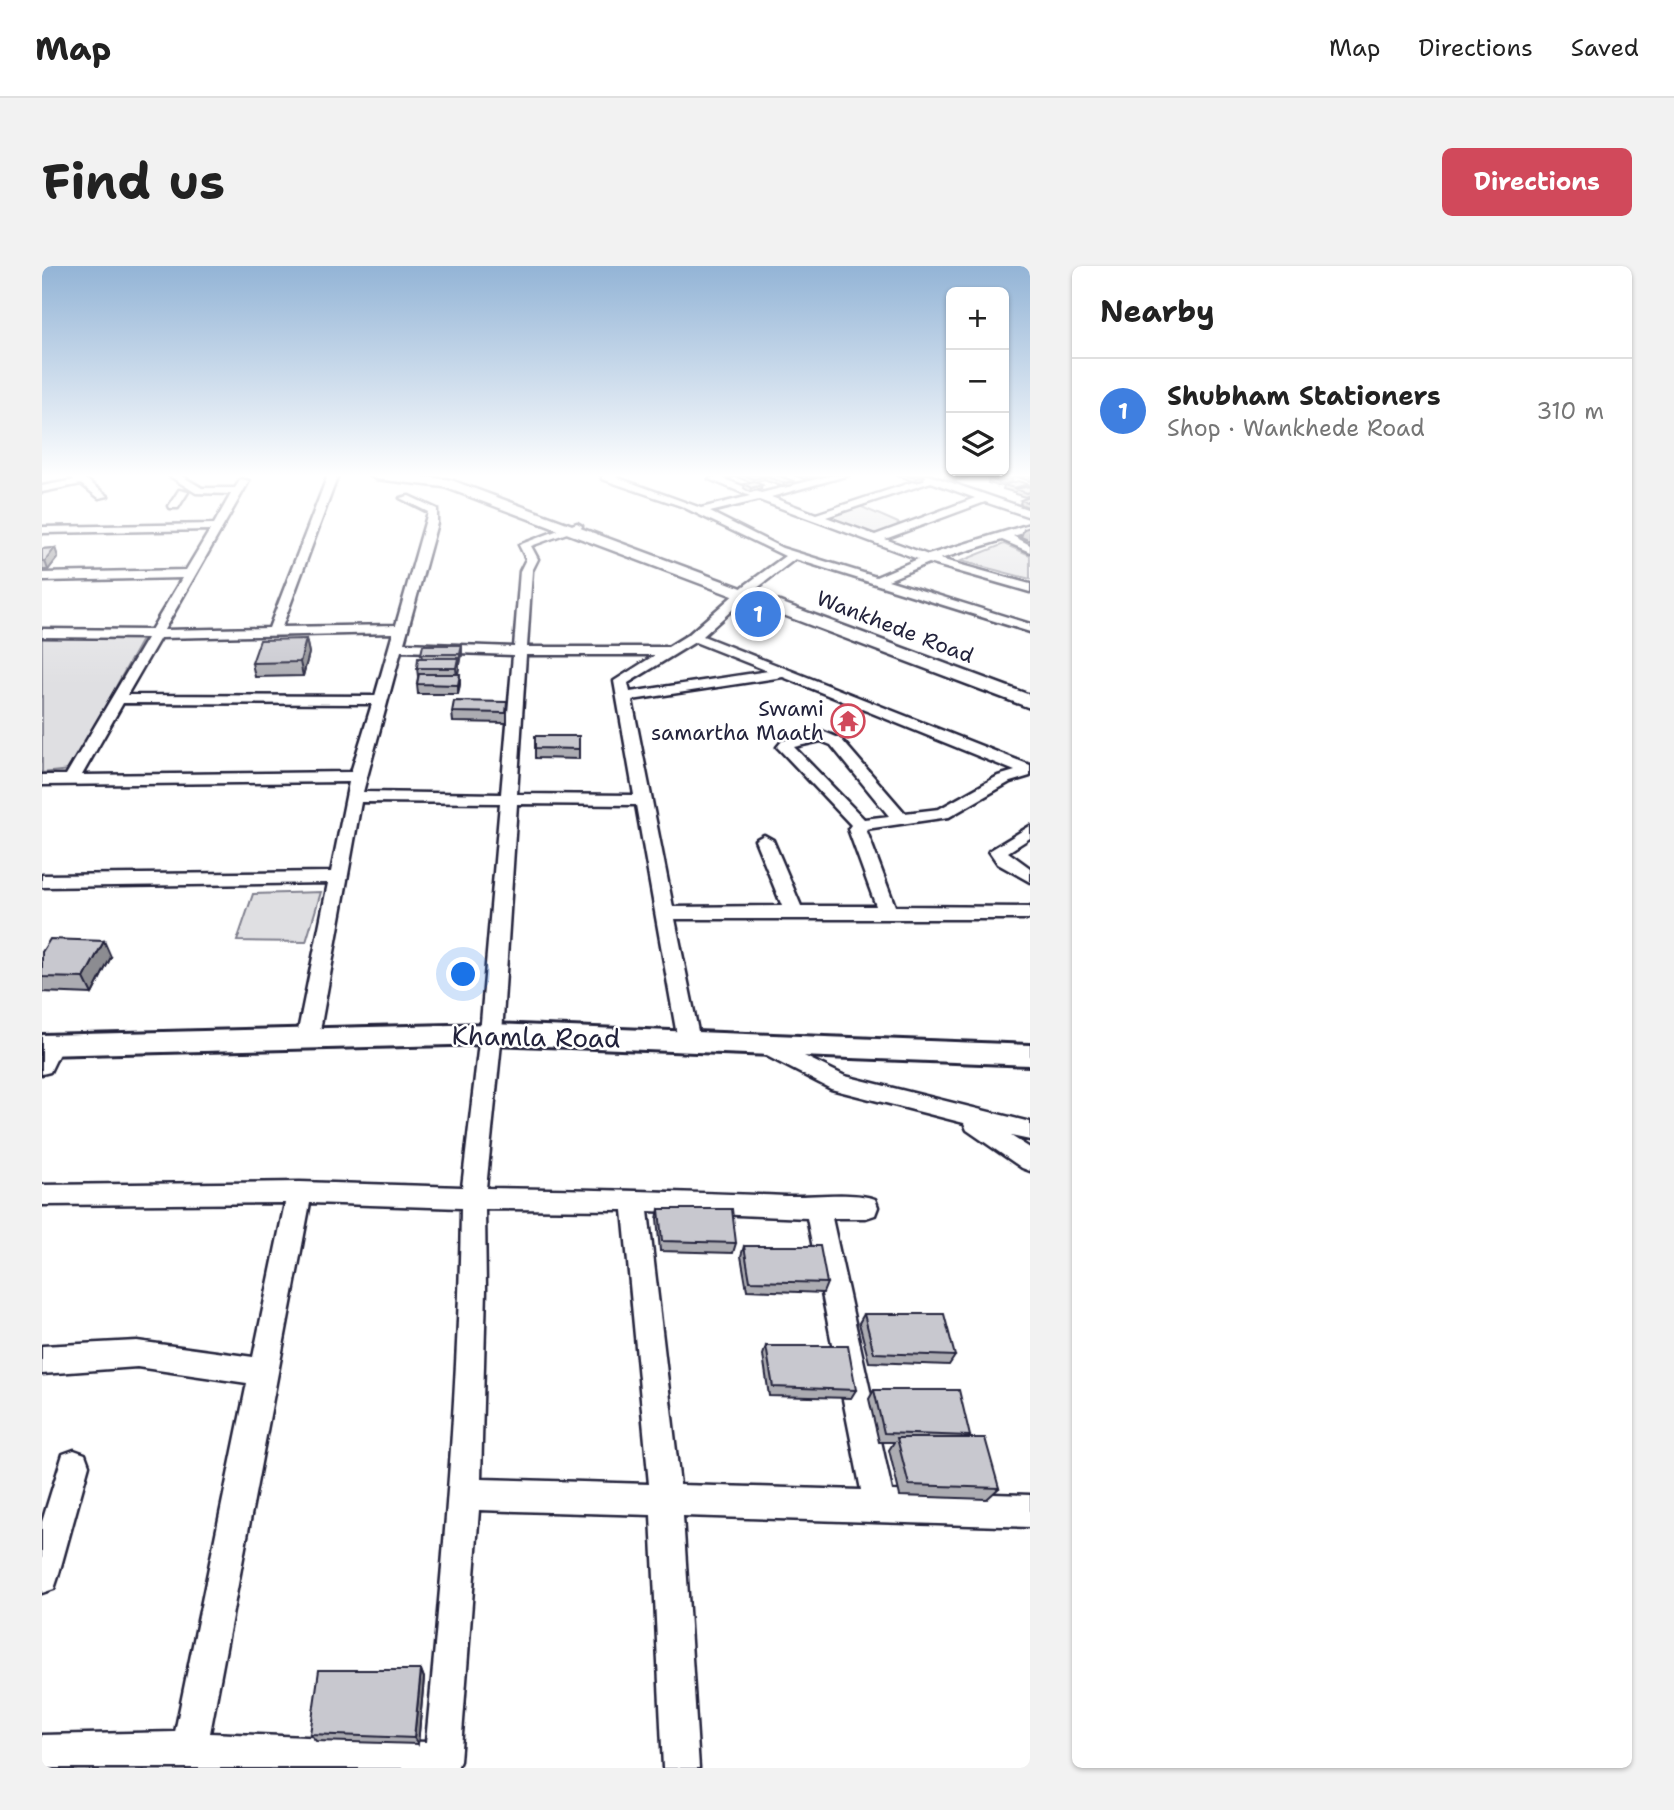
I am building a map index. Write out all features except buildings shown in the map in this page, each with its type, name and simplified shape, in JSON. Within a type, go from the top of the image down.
[{"type":"main road","points":[[621,545],[1030,692]]},
{"type":"main road","name":"Wankhede Road","points":[[746,592],[1030,702]]},
{"type":"street","points":[[71,780],[205,545]]},
{"type":"street","points":[[274,632],[307,545]]},
{"type":"street","points":[[309,1031],[358,777],[426,545]]},
{"type":"street","points":[[42,1753],[189,1750],[442,1764],[465,1494],[473,1289],[473,1198],[491,1031],[526,571],[532,559],[525,545]]},
{"type":"street","points":[[766,545],[778,551],[1030,628]]},
{"type":"street","points":[[891,545],[928,559],[1030,588]]},
{"type":"street","points":[[876,581],[928,559],[973,545]]},
{"type":"street","points":[[687,1036],[621,681],[695,637],[793,555]]},
{"type":"street","points":[[42,577],[188,574]]},
{"type":"street","points":[[42,633],[153,634],[401,629]]},
{"type":"street","points":[[695,637],[1030,771]]},
{"type":"street","points":[[396,647],[519,652],[671,651]]},
{"type":"street","points":[[624,697],[789,673]]},
{"type":"street","points":[[116,699],[381,700]]},
{"type":"street","points":[[888,912],[858,827],[785,747],[787,744],[822,736],[836,742],[901,820]]},
{"type":"street","points":[[779,747],[858,827]]},
{"type":"street","points":[[858,827],[943,813],[1004,779],[1030,771]]},
{"type":"street","points":[[42,780],[358,777]]},
{"type":"street","points":[[355,797],[643,800]]},
{"type":"street","points":[[1030,831],[998,851],[1004,860],[1030,876]]},
{"type":"street","points":[[764,840],[794,913]]},
{"type":"street","points":[[42,881],[339,877]]},
{"type":"street","points":[[665,913],[1030,913]]},
{"type":"street","name":"Khamla Road","points":[[45,1045],[309,1031],[1030,1038]]},
{"type":"street","name":"Khamla Road","points":[[687,1036],[763,1044],[1030,1055]]},
{"type":"street","points":[[763,1044],[839,1083],[1030,1131]]},
{"type":"street","points":[[964,1116],[1030,1161]]},
{"type":"street","points":[[189,1750],[300,1192]]},
{"type":"street","points":[[42,1195],[300,1192],[634,1200],[817,1208],[866,1207]]},
{"type":"street","points":[[634,1200],[666,1500],[681,1768]]},
{"type":"street","points":[[817,1208],[880,1507]]},
{"type":"street","points":[[42,1360],[137,1354],[264,1372]]},
{"type":"street","points":[[42,1577],[74,1465]]},
{"type":"street","points":[[465,1494],[1030,1511]]},
{"type":"shaded area","points":[[1007,545],[1030,555],[1030,579],[961,561]]},
{"type":"shaded area","points":[[42,635],[144,636],[70,770],[42,773]]},
{"type":"shaded area","points":[[321,892],[306,942],[237,941],[253,894]]},
{"type":"place","name":"Shubham Stationers","points":[[758,614]]},
{"type":"place","name":"Swami samartha Maath","points":[[848,721]]}]
